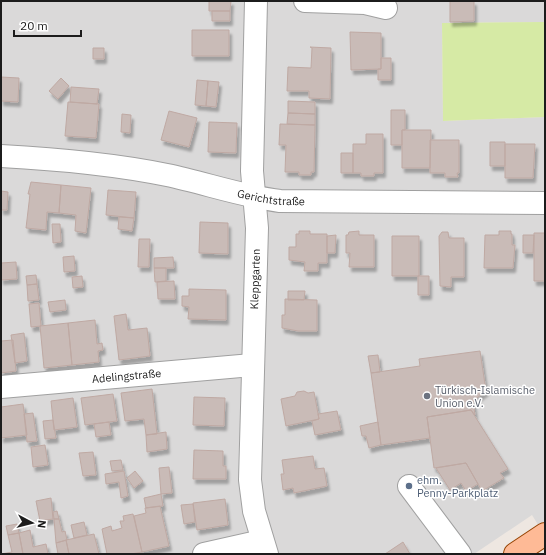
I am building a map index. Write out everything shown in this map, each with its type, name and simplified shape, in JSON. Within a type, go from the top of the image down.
[{"type":"street","name":"Kleppgarten","points":[[256,1],[252,171],[256,198],[257,228],[250,480],[254,511],[265,548]]},
{"type":"street","points":[[305,1],[365,3],[386,8]]},
{"type":"street","name":"Gerichtstraße","points":[[1,156],[110,165],[168,175],[256,198],[280,201],[545,203]]},
{"type":"street","name":"Adelingstraße","points":[[1,387],[252,365]]},
{"type":"street","points":[[409,486],[460,554]]},
{"type":"street","points":[[204,554],[265,548]]},
{"type":"shaded area","points":[[1,1],[545,1],[545,22],[442,23],[443,121],[545,117],[545,536],[532,515],[474,554],[1,554]]},
{"type":"green space","points":[[545,22],[545,117],[443,121],[442,23]]},
{"type":"building","points":[[209,1],[231,1],[230,11],[209,11]]},
{"type":"building","points":[[450,1],[474,1],[474,21],[450,22]]},
{"type":"building","points":[[212,11],[230,11],[230,21],[212,21]]},
{"type":"building","points":[[192,30],[229,30],[229,56],[192,56]]},
{"type":"building","points":[[350,32],[381,33],[381,69],[351,70]]},
{"type":"building","points":[[310,47],[331,48],[330,99],[309,98],[309,91],[287,91],[288,67],[311,68],[312,48]]},
{"type":"building","points":[[93,48],[104,48],[104,59],[93,59]]},
{"type":"building","points":[[381,58],[391,58],[391,80],[378,80],[378,69],[381,69]]},
{"type":"building","points":[[1,77],[19,78],[18,102],[1,101]]},
{"type":"building","points":[[61,78],[69,86],[58,99],[49,91]]},
{"type":"building","points":[[197,80],[208,81],[206,106],[195,105]]},
{"type":"building","points":[[208,81],[219,82],[216,107],[206,106]]},
{"type":"building","points":[[71,87],[99,89],[97,104],[70,102]]},
{"type":"building","points":[[288,101],[315,102],[315,114],[288,113]]},
{"type":"building","points":[[68,102],[99,104],[96,138],[65,136]]},
{"type":"building","points":[[391,110],[405,110],[405,130],[402,130],[402,145],[391,145]]},
{"type":"building","points":[[169,111],[197,118],[189,147],[161,140]]},
{"type":"building","points":[[288,113],[315,114],[315,125],[287,124]]},
{"type":"building","points":[[122,114],[131,115],[130,133],[121,132]]},
{"type":"building","points":[[209,122],[237,123],[236,153],[208,152]]},
{"type":"building","points":[[280,124],[315,125],[314,172],[311,172],[311,175],[299,175],[299,172],[285,172],[286,145],[279,145]]},
{"type":"building","points":[[402,130],[431,130],[430,168],[402,168]]},
{"type":"building","points":[[366,134],[383,134],[383,173],[374,173],[374,176],[361,176],[361,173],[353,173],[353,144],[366,144]]},
{"type":"building","points":[[430,140],[459,140],[458,177],[445,177],[445,173],[430,173]]},
{"type":"building","points":[[490,142],[505,142],[505,166],[490,166]]},
{"type":"building","points":[[505,144],[535,144],[533,178],[505,178]]},
{"type":"building","points":[[341,153],[353,153],[353,173],[341,173]]},
{"type":"building","points":[[31,182],[61,185],[59,213],[47,212],[46,230],[26,228],[30,194],[28,194]]},
{"type":"building","points":[[61,185],[91,188],[86,233],[75,231],[76,215],[59,213]]},
{"type":"building","points":[[108,190],[136,192],[134,218],[106,215]]},
{"type":"building","points":[[1,191],[8,192],[7,210],[1,210]]},
{"type":"building","points":[[119,217],[134,218],[132,231],[118,229]]},
{"type":"building","points":[[200,222],[228,223],[228,254],[199,253]]},
{"type":"building","points":[[52,224],[60,224],[61,242],[53,243]]},
{"type":"building","points":[[299,231],[310,231],[310,234],[327,234],[327,263],[318,263],[318,271],[304,271],[305,262],[289,260],[289,247],[296,247],[296,234],[299,234]]},
{"type":"building","points":[[359,231],[359,235],[374,235],[374,267],[349,267],[350,253],[346,253],[346,235],[348,235],[349,232]]},
{"type":"building","points":[[499,231],[511,231],[512,245],[515,245],[513,268],[484,268],[485,235],[499,235]]},
{"type":"building","points":[[442,232],[448,232],[449,238],[464,238],[464,277],[451,277],[451,287],[440,286],[439,236]]},
{"type":"building","points":[[534,233],[545,233],[545,281],[534,281]]},
{"type":"building","points":[[336,235],[335,253],[327,253],[327,236]]},
{"type":"building","points":[[523,235],[534,235],[533,253],[523,253]]},
{"type":"building","points":[[392,236],[419,236],[419,276],[392,276]]},
{"type":"building","points":[[139,239],[150,239],[149,267],[138,267]]},
{"type":"building","points":[[74,256],[75,271],[64,272],[63,257]]},
{"type":"building","points":[[173,257],[174,268],[154,268],[154,258]]},
{"type":"building","points":[[16,262],[17,279],[1,280],[1,263]]},
{"type":"building","points":[[154,268],[166,268],[166,281],[155,282]]},
{"type":"building","points":[[36,275],[37,284],[27,285],[26,276]]},
{"type":"building","points":[[82,276],[83,287],[73,288],[72,277]]},
{"type":"building","points":[[418,276],[429,276],[429,295],[418,295]]},
{"type":"building","points":[[174,281],[175,299],[158,299],[157,282]]},
{"type":"building","points":[[37,284],[39,300],[28,301],[27,285]]},
{"type":"building","points":[[189,289],[226,290],[226,320],[188,319],[189,307],[182,306],[182,296],[189,296]]},
{"type":"building","points":[[288,291],[305,291],[304,300],[288,300]]},
{"type":"building","points":[[285,299],[317,300],[317,331],[298,331],[282,328],[282,315],[285,315]]},
{"type":"building","points":[[65,300],[66,310],[50,312],[48,302]]},
{"type":"building","points":[[39,303],[41,326],[31,327],[29,304]]},
{"type":"building","points":[[126,314],[128,330],[147,328],[150,356],[119,360],[114,316]]},
{"type":"building","points":[[95,320],[97,344],[102,343],[103,350],[98,351],[99,362],[72,365],[68,323]]},
{"type":"building","points":[[68,323],[72,365],[44,368],[40,326]]},
{"type":"building","points":[[24,333],[27,361],[15,363],[11,335]]},
{"type":"building","points":[[13,340],[16,371],[1,373],[1,341]]},
{"type":"building","name":"Türkisch-Islamische Union e.V.","points":[[480,351],[486,391],[473,401],[475,415],[471,410],[427,417],[430,438],[381,445],[371,373],[420,366],[419,359]]},
{"type":"building","points":[[378,355],[380,372],[371,373],[368,356]]},
{"type":"building","points":[[152,389],[157,434],[146,435],[144,419],[125,421],[121,393]]},
{"type":"building","points":[[304,391],[308,393],[314,392],[319,419],[286,426],[281,399],[295,396],[297,392]]},
{"type":"building","points":[[113,394],[117,421],[85,425],[81,398]]},
{"type":"building","points":[[194,397],[225,398],[224,426],[193,425]]},
{"type":"building","points":[[73,398],[77,427],[54,430],[51,401]]},
{"type":"building","points":[[23,404],[27,435],[1,438],[1,407]]},
{"type":"building","points":[[471,410],[508,469],[500,473],[504,478],[482,491],[466,463],[434,468],[427,417]]},
{"type":"building","points":[[337,411],[341,430],[315,435],[312,421],[319,419],[318,414]]},
{"type":"building","points":[[33,413],[37,441],[27,442],[24,414]]},
{"type":"building","points":[[53,420],[56,438],[45,439],[43,421]]},
{"type":"building","points":[[109,422],[111,435],[96,437],[94,424]]},
{"type":"building","points":[[378,422],[381,445],[369,448],[366,436],[362,436],[360,426]]},
{"type":"building","points":[[166,432],[167,449],[147,452],[146,435]]},
{"type":"building","points":[[45,445],[48,465],[33,467],[31,447]]},
{"type":"building","points":[[194,450],[223,451],[223,466],[226,466],[226,479],[193,479]]},
{"type":"building","points":[[93,452],[96,475],[83,476],[79,453]]},
{"type":"building","points":[[313,456],[315,469],[324,468],[327,486],[294,493],[293,488],[283,490],[281,474],[284,474],[282,460]]},
{"type":"building","points":[[121,460],[123,470],[112,471],[110,461]]},
{"type":"building","points":[[466,463],[478,484],[466,491],[461,483],[450,490],[436,468]]},
{"type":"building","points":[[169,467],[172,493],[161,494],[159,468]]},
{"type":"building","points":[[124,471],[128,496],[121,498],[119,482],[106,484],[105,474]]},
{"type":"building","points":[[135,471],[143,481],[134,488],[127,478]]},
{"type":"building","points":[[161,494],[163,506],[146,508],[144,498]]},
{"type":"building","points":[[51,498],[53,519],[40,521],[36,501]]},
{"type":"building","points":[[225,499],[228,525],[197,530],[193,503]]},
{"type":"building","points":[[193,504],[195,522],[184,524],[181,505]]},
{"type":"building","points":[[160,506],[169,546],[142,552],[134,516],[146,513],[145,508]]},
{"type":"building","points":[[57,511],[59,519],[54,519],[53,512]]},
{"type":"building","points":[[133,514],[142,552],[131,554],[107,554],[102,529],[111,526],[112,531],[122,528],[120,521],[124,521],[123,516]]},
{"type":"building","points":[[54,519],[59,519],[62,532],[65,531],[67,540],[56,543]]},
{"type":"building","points":[[84,522],[87,535],[74,538],[71,525]]},
{"type":"building","points":[[17,524],[19,533],[8,535],[6,526]]},
{"type":"building","points":[[30,530],[33,547],[46,544],[48,554],[23,554],[19,533]]},
{"type":"building","points":[[19,533],[23,554],[1,554],[12,552],[8,535]]},
{"type":"building","points":[[94,534],[99,554],[69,554],[66,540]]},
{"type":"building","points":[[66,540],[69,554],[58,554],[56,543]]},
{"type":"building","points":[[403,542],[410,554],[385,554]]},
{"type":"place","name":"Türkisch-Islamische Union e.V.","points":[[427,396]]},
{"type":"place","name":"ehm. Penny-Parkplatz","points":[[409,486]]}]
